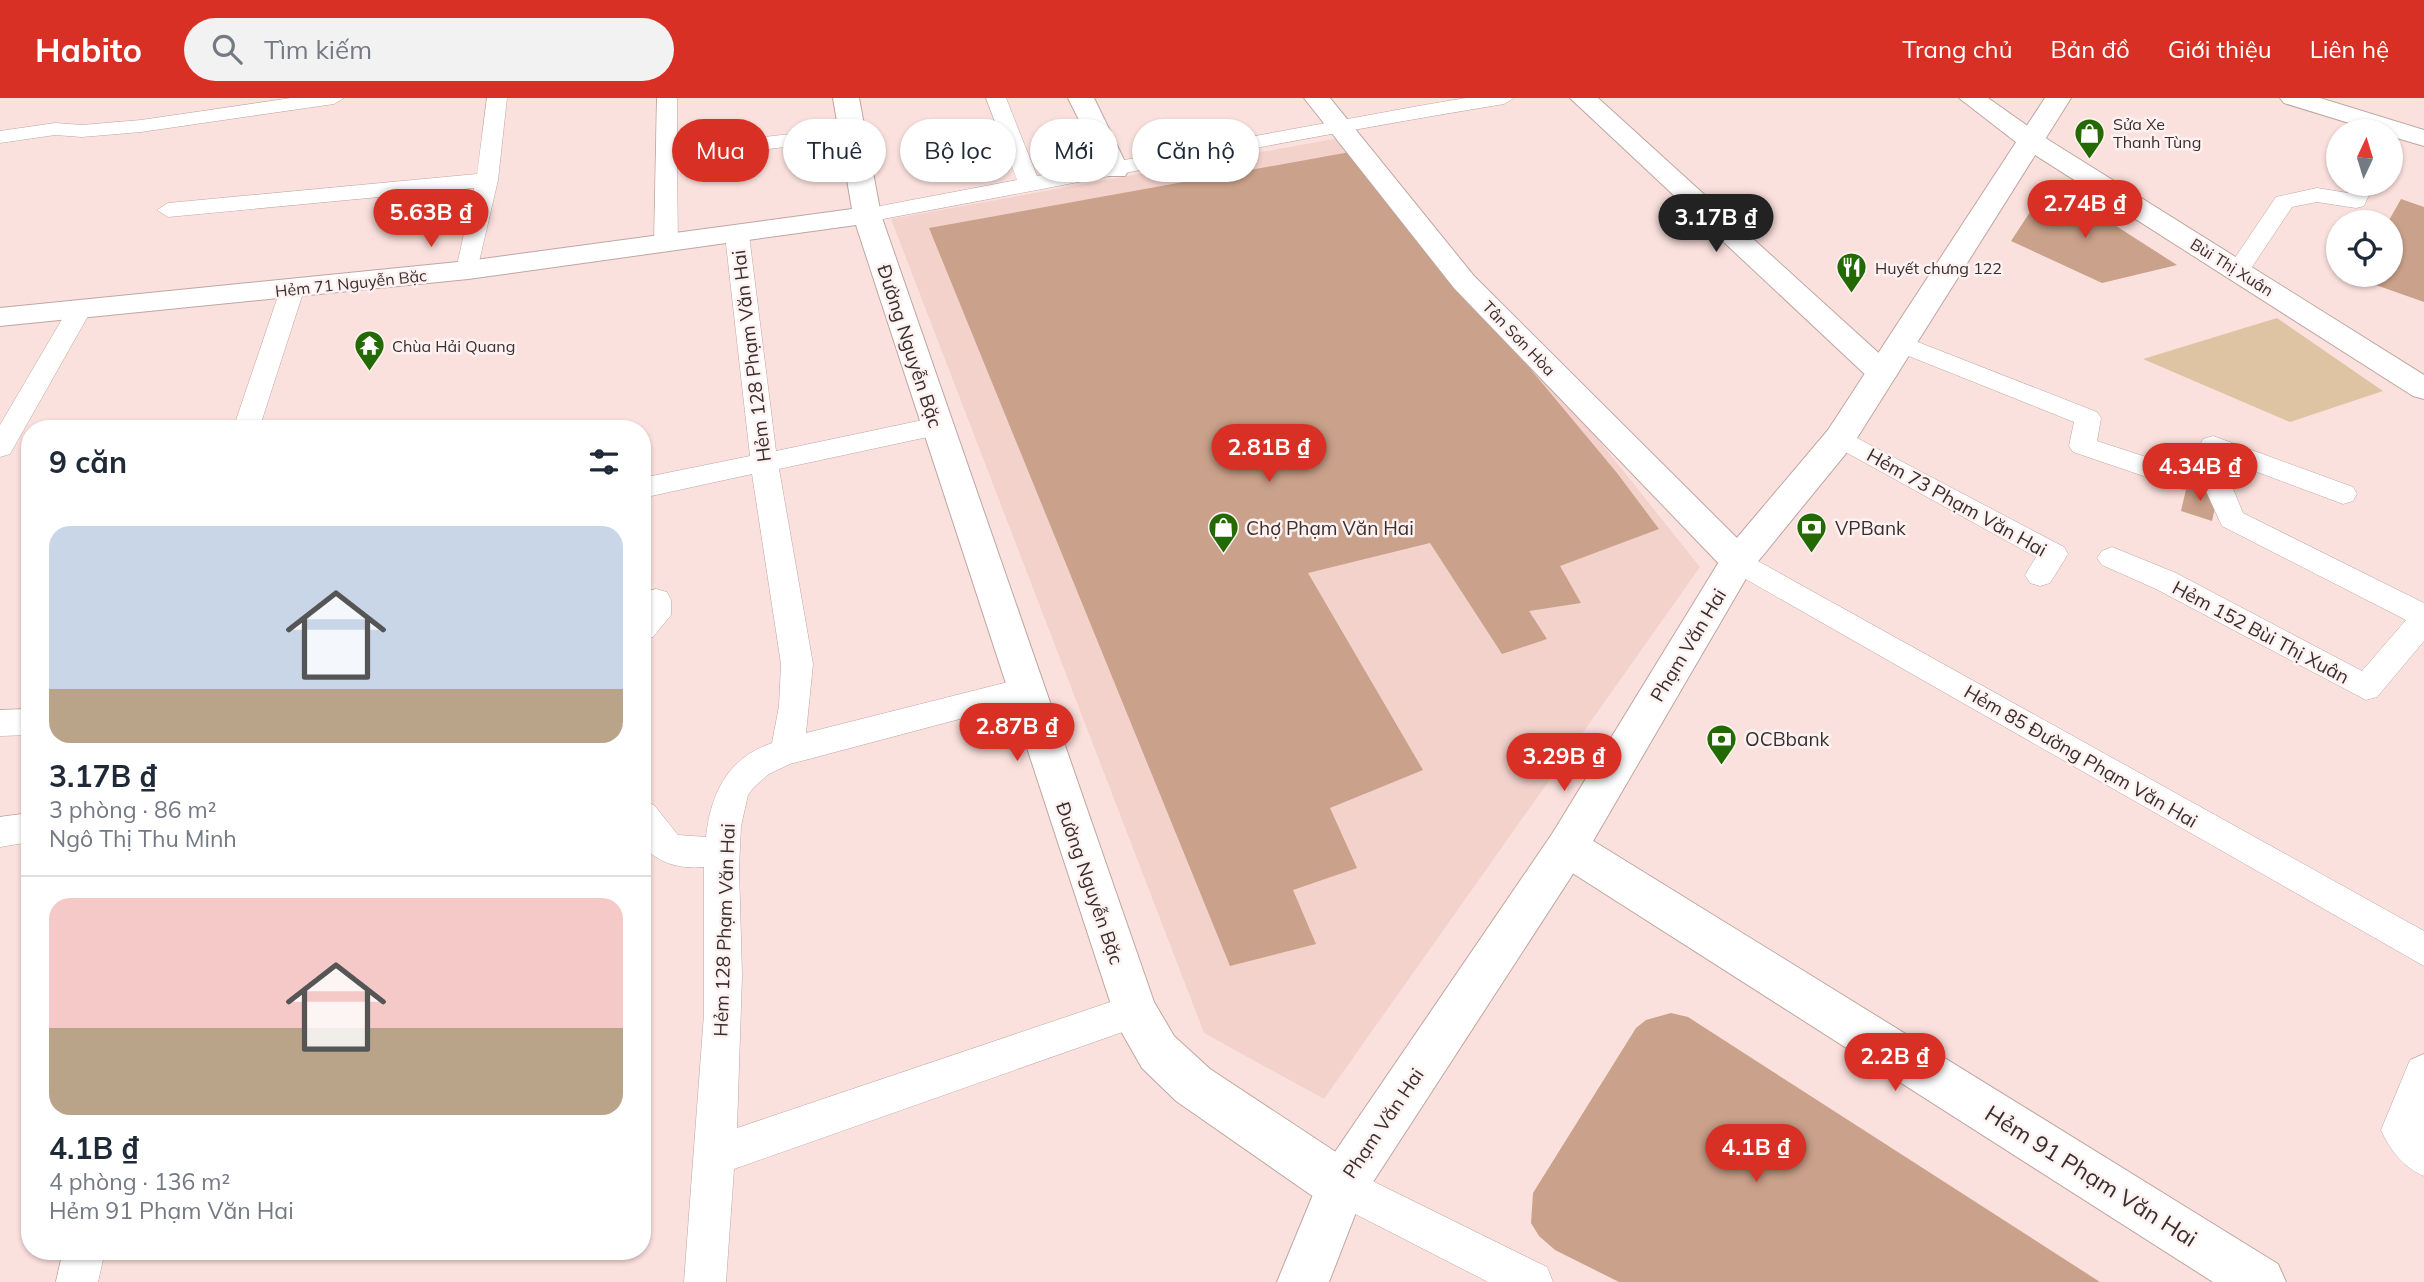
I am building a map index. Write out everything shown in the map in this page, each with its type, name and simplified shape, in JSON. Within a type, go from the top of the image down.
[{"type":"street","name":"Đường Nguyễn Bặc","points":[[846,98],[850,119]]},
{"type":"street","points":[[1081,98],[1091,119]]},
{"type":"street","name":"Tân Sơn Hòa","points":[[1317,98],[1335,124],[1464,282],[1738,562]]},
{"type":"street","points":[[1583,98],[1891,358]]},
{"type":"street","name":"Bùi Thị Xuân","points":[[1972,98],[2030,140],[2424,389]]},
{"type":"street","name":"Phạm Văn Hai","points":[[1303,1282],[1342,1186],[1567,847],[1738,562],[1840,438],[2058,98]]},
{"type":"street","points":[[2293,98],[2356,119]]},
{"type":"street","points":[[2403,133],[2424,138]]},
{"type":"street","name":"Đường Nguyễn Bặc","points":[[861,182],[867,215],[936,426],[1134,1011],[1158,1052],[1193,1085],[1342,1186]]},
{"type":"street","name":"Hẻm 71 Nguyễn Bặc","points":[[0,317],[292,290],[468,270],[666,245],[867,215]]},
{"type":"street","name":"Hẻm 91 Phạm Văn Hai","points":[[1567,847],[2260,1282]]},
{"type":"lane","points":[[0,136],[55,129],[82,131],[141,126],[334,98]]},
{"type":"lane","points":[[468,270],[487,180],[497,98]]},
{"type":"lane","points":[[666,245],[667,98]]},
{"type":"lane","points":[[996,98],[1030,186]]},
{"type":"lane","points":[[1118,170],[1335,124],[1504,98]]},
{"type":"lane","points":[[667,155],[783,141]]},
{"type":"lane","points":[[168,210],[487,180]]},
{"type":"lane","points":[[867,215],[1052,182]]},
{"type":"lane","points":[[2238,271],[2284,202],[2317,195],[2356,201],[2358,196]]},
{"type":"lane","name":"Hẻm 128 Phạm Văn Hai","points":[[705,1282],[716,1155],[724,977],[722,851],[728,804],[741,777],[761,760],[787,751],[795,706],[797,664],[764,463],[737,235]]},
{"type":"lane","points":[[249,420],[292,290]]},
{"type":"lane","points":[[0,448],[80,309]]},
{"type":"lane","points":[[1891,358],[2088,418],[2083,446],[2182,479],[2215,479],[2213,445],[2343,494]]},
{"type":"lane","points":[[651,486],[936,426]]},
{"type":"lane","name":"Hẻm 73 Phạm Văn Hai","points":[[1840,438],[2054,554],[2040,575]]},
{"type":"lane","name":"Hẻm 152 Bùi Thị Xuân","points":[[2112,558],[2166,580],[2366,688],[2424,618],[2232,519],[2215,479]]},
{"type":"lane","name":"Hẻm 85 Đường Phạm Văn Hai","points":[[1738,562],[2424,950]]},
{"type":"lane","points":[[651,620],[656,615],[656,600]]},
{"type":"lane","points":[[787,751],[1024,690]]},
{"type":"lane","points":[[0,723],[21,722]]},
{"type":"lane","points":[[651,830],[659,844],[685,855],[722,851]]},
{"type":"lane","points":[[716,1155],[1134,1011]]},
{"type":"lane","points":[[2424,1073],[2401,1130],[2424,1156]]},
{"type":"lane","points":[[1342,1186],[1532,1282]]},
{"type":"lane","points":[[77,1282],[82,1260]]},
{"type":"shaded area","name":"Chợ Phạm Văn Hai","points":[[1355,135],[1700,567],[1324,1099],[1204,1033],[891,219],[1095,182],[1118,182],[1118,178],[1132,175],[1132,182],[1259,182],[1259,152]]},
{"type":"shaded area","points":[[2277,318],[2383,391],[2290,422],[2143,359]]},
{"type":"building","name":"Chợ Phạm Văn Hai","points":[[1350,152],[1617,473],[1659,529],[1560,566],[1581,603],[1529,611],[1547,639],[1502,654],[1430,543],[1308,573],[1423,770],[1330,808],[1357,868],[1293,890],[1316,944],[1230,966],[929,228],[1184,182],[1259,182],[1259,168]]},
{"type":"building","points":[[2049,183],[2177,265],[2102,283],[2011,241]]},
{"type":"building","points":[[2401,199],[2424,207],[2424,302],[2382,287],[2403,287],[2403,210],[2395,210]]},
{"type":"building","points":[[2187,485],[2218,495],[2212,521],[2181,511]]},
{"type":"building","points":[[1671,1013],[1688,1017],[2100,1282],[1619,1282],[1555,1250],[1539,1236],[1531,1223],[1533,1193],[1636,1028],[1646,1020]]},
{"type":"place","name":"Sửa Xe Thanh Tùng","points":[[2090,160]]},
{"type":"place","name":"Huyết chưng 122","points":[[1852,295]]},
{"type":"place","name":"Chùa Hải Quang","points":[[369,373]]},
{"type":"place","name":"Chợ Phạm Văn Hai","points":[[1223,555]]},
{"type":"place","name":"VPBank","points":[[1812,555]]},
{"type":"place","name":"OCBbank","points":[[1722,766]]}]
